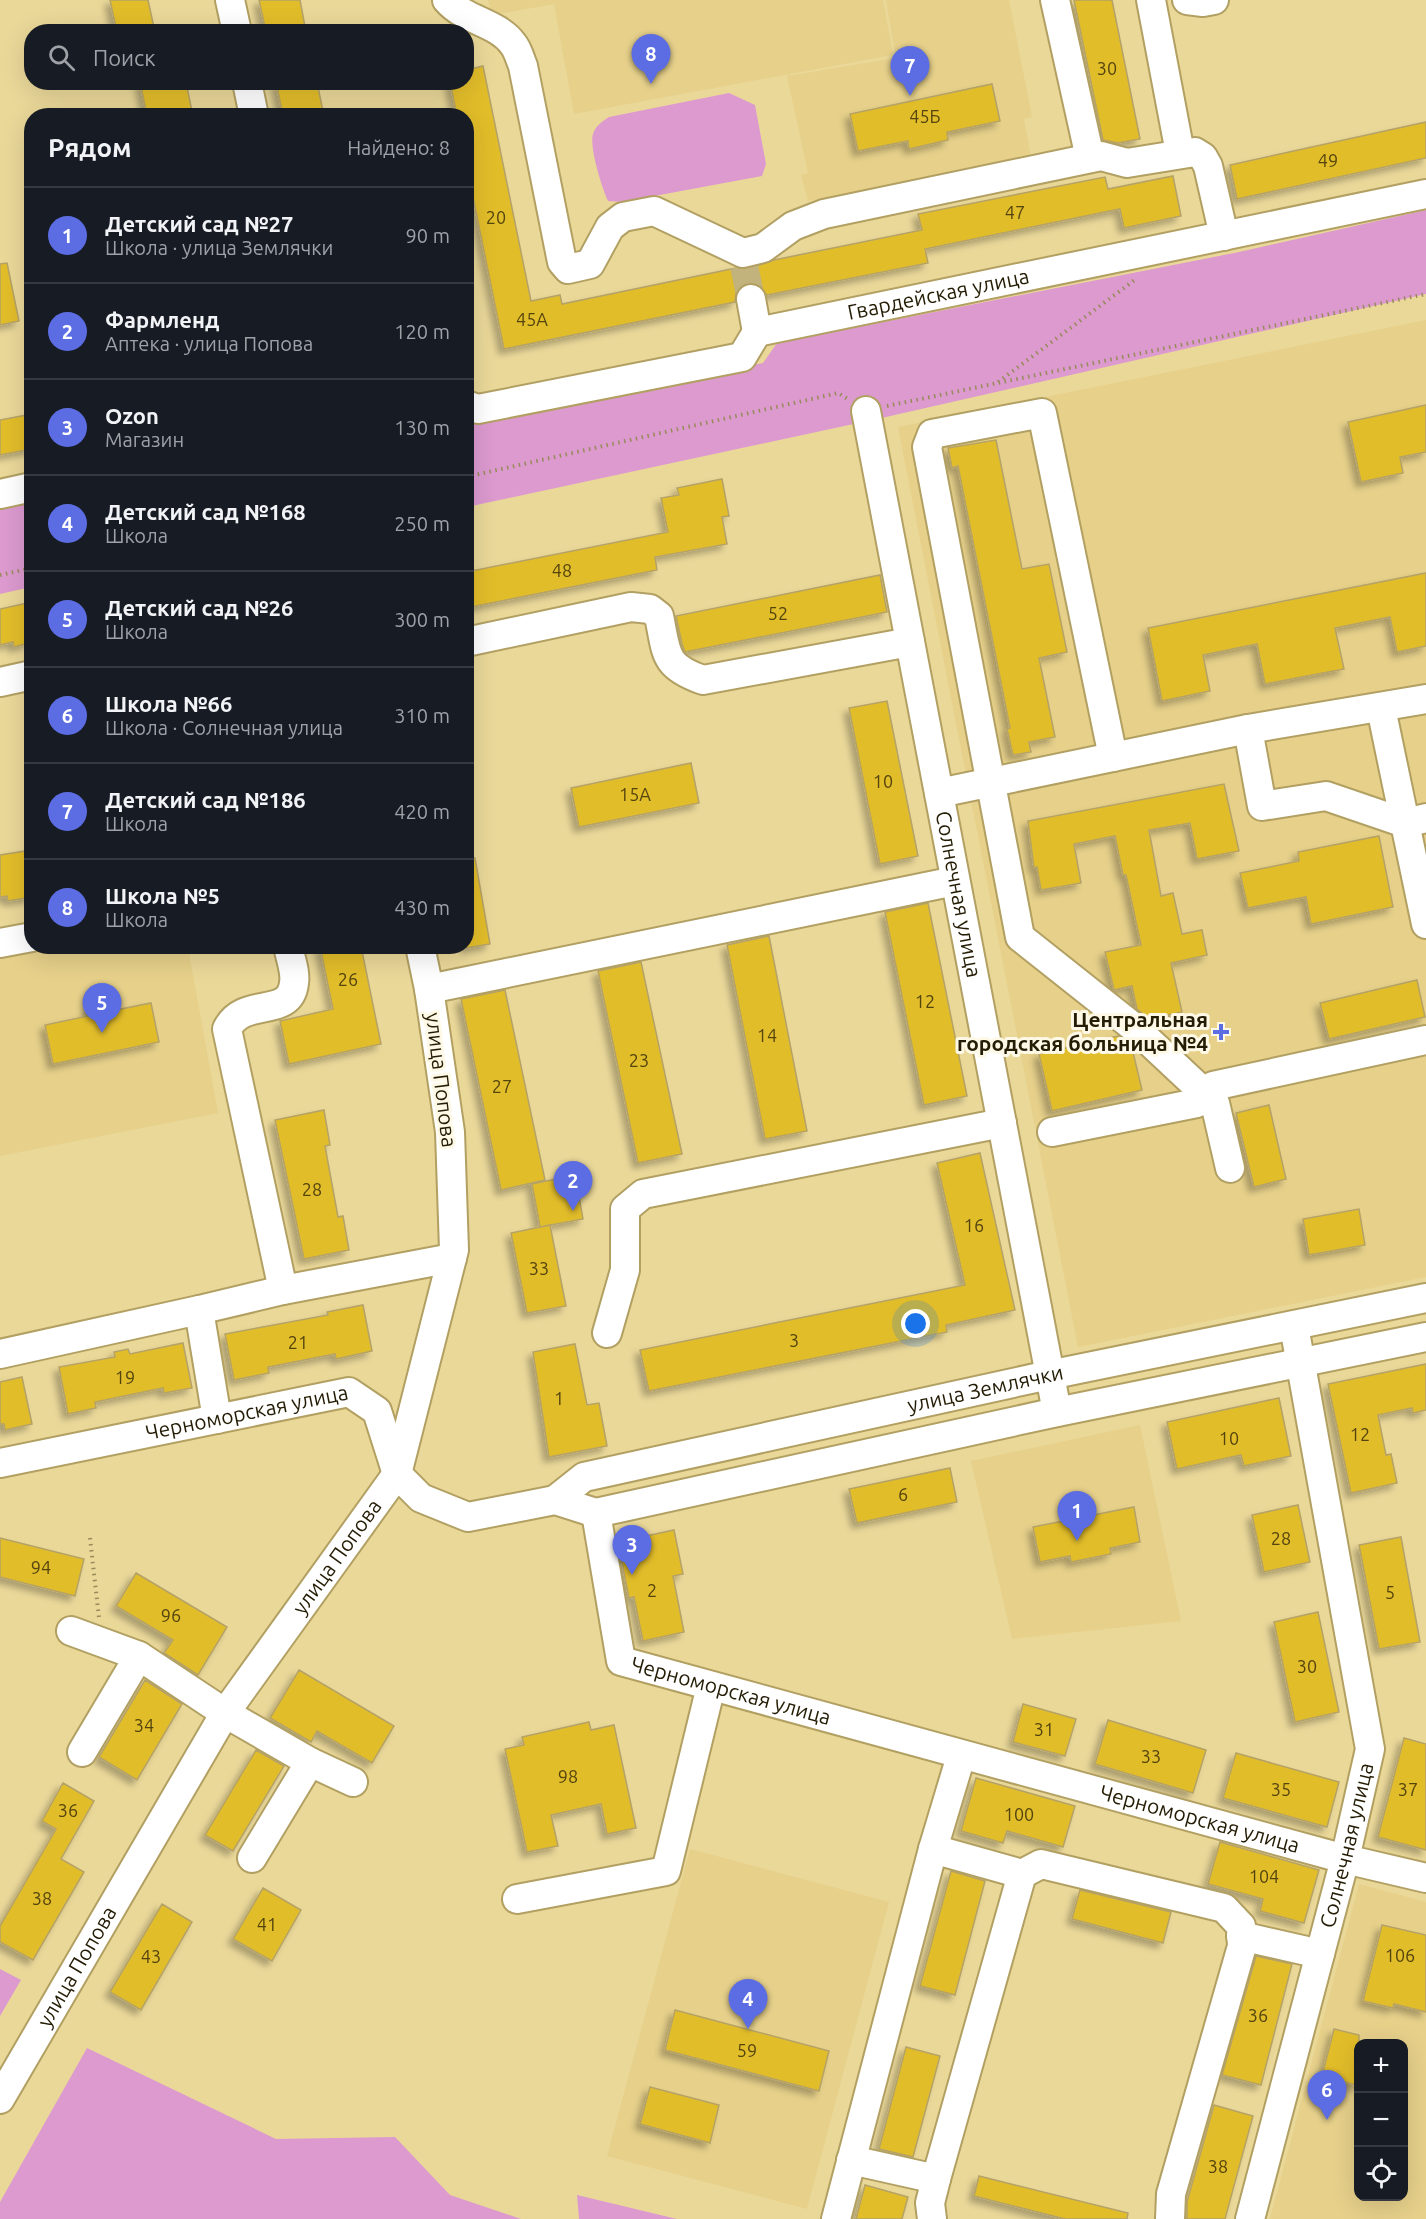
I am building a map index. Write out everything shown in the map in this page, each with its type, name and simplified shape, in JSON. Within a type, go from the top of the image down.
[{"type":"street","points":[[230,0],[235,24]]},
{"type":"street","points":[[447,0],[455,10],[498,31],[514,45],[522,66],[562,262],[568,269],[590,264],[610,227],[623,217],[654,211],[670,216],[743,260],[793,226],[824,214],[1101,156],[1127,163],[1180,153],[1195,152],[1203,157],[1208,166],[1224,236]]},
{"type":"street","points":[[1055,0],[1090,158]]},
{"type":"street","points":[[1151,0],[1180,153]]},
{"type":"street","points":[[1187,0],[1203,2],[1214,0]]},
{"type":"street","points":[[249,90],[252,108]]},
{"type":"street","name":"Гвардейская улица","points":[[757,332],[1426,194]]},
{"type":"street","points":[[474,408],[478,409],[742,357],[757,332],[751,299]]},
{"type":"street","name":"Солнечная улица","points":[[866,411],[1049,1375],[1058,1412]]},
{"type":"street","points":[[1113,757],[1042,413],[932,434],[927,447],[1020,937],[1136,1029],[1215,1103],[1230,1168]]},
{"type":"street","points":[[0,494],[24,489]]},
{"type":"street","points":[[474,640],[631,607],[650,609],[658,616],[668,657],[681,672],[703,680],[910,642]]},
{"type":"street","points":[[0,682],[24,677]]},
{"type":"street","points":[[939,793],[1248,729],[1426,699]]},
{"type":"street","points":[[1381,708],[1416,820],[1426,924]]},
{"type":"street","points":[[1248,729],[1262,806],[1326,796],[1416,820]]},
{"type":"street","points":[[429,989],[955,881]]},
{"type":"street","points":[[0,944],[24,939]]},
{"type":"street","points":[[283,1290],[227,1029],[233,1018],[243,1012],[279,1004],[289,998],[294,983],[289,954]]},
{"type":"street","name":"улица Попова","points":[[1,2095],[225,1713],[397,1474],[454,1250],[450,1132],[422,954]]},
{"type":"street","points":[[1052,1132],[1197,1103],[1213,1086],[1426,1040]]},
{"type":"street","points":[[607,1334],[625,1270],[625,1209],[643,1194],[1002,1123]]},
{"type":"street","points":[[0,1354],[283,1290],[452,1258]]},
{"type":"street","name":"улица Землячки","points":[[555,1500],[584,1477],[1049,1375],[1426,1298]]},
{"type":"street","points":[[199,1310],[217,1419]]},
{"type":"street","name":"Солнечная улица","points":[[1250,2219],[1345,1859],[1370,1749],[1294,1326]]},
{"type":"street","name":"улица Землячки","points":[[596,1513],[1058,1412],[1426,1337]]},
{"type":"street","name":"Черноморская улица","points":[[0,1463],[349,1392],[377,1411],[397,1474],[421,1498],[468,1517],[555,1500],[596,1513],[621,1661],[961,1756],[1345,1859],[1426,1878]]},
{"type":"street","points":[[71,1631],[139,1656],[225,1713],[310,1762],[352,1782]]},
{"type":"street","points":[[82,1752],[139,1656]]},
{"type":"street","points":[[517,1899],[666,1871],[711,1686]]},
{"type":"street","points":[[836,2219],[933,1850],[961,1756]]},
{"type":"street","points":[[252,1858],[310,1762]]},
{"type":"street","points":[[933,1850],[1022,1875]]},
{"type":"street","points":[[932,2219],[930,2204],[936,2180],[1022,1875],[1041,1864],[1224,1908],[1241,1926],[1242,1946],[1171,2194],[1170,2219]]},
{"type":"street","points":[[1241,1936],[1320,1954]]},
{"type":"street","points":[[851,2160],[936,2180]]},
{"type":"path","points":[[997,383],[1143,273]]},
{"type":"path","points":[[474,475],[838,393],[866,411],[1426,294]]},
{"type":"path","points":[[0,575],[24,570]]},
{"type":"path","points":[[90,1538],[102,1642]]},
{"type":"shaded area","points":[[488,0],[883,0],[893,55],[574,114],[554,4],[492,15]]},
{"type":"shaded area","points":[[886,0],[1009,0],[1032,117],[1024,119],[1031,158],[808,201],[801,175],[808,173],[787,76],[896,58]]},
{"type":"shaded area","points":[[729,93],[755,105],[766,164],[762,176],[622,202],[608,201],[594,157],[592,140],[600,124],[609,117]]},
{"type":"shaded area","points":[[1426,210],[1426,294],[886,417],[474,505],[474,418],[490,421],[763,363],[777,343],[1239,252]]},
{"type":"shaded area","name":"Центральная городская больница №4","points":[[1426,320],[1426,1277],[1078,1347],[898,427]]},
{"type":"shaded area","points":[[24,497],[24,589],[0,594],[0,501]]},
{"type":"shaded area","points":[[24,948],[24,954],[189,954],[218,1113],[0,1156],[0,952]]},
{"type":"shaded area","points":[[1140,1425],[1181,1621],[1012,1639],[971,1461]]},
{"type":"shaded area","points":[[690,1849],[889,1902],[807,2209],[607,2156]]},
{"type":"shaded area","points":[[1359,1884],[1426,1902],[1426,2219],[1270,2219]]},
{"type":"shaded area","points":[[0,1969],[21,1980],[0,2016]]},
{"type":"shaded area","points":[[87,2048],[276,2139],[395,2137],[450,2195],[521,2219],[0,2219],[0,2202]]},
{"type":"shaded area","points":[[577,2195],[677,2219],[579,2219]]},
{"type":"building","points":[[110,0],[148,0],[153,24],[115,24]]},
{"type":"building","points":[[259,0],[300,0],[304,24],[264,24]]},
{"type":"building","points":[[1074,0],[1112,0],[1140,139],[1118,143],[1103,140]]},
{"type":"building","points":[[483,66],[531,301],[560,295],[562,304],[736,268],[747,269],[774,260],[922,230],[918,214],[1105,177],[1108,189],[1173,176],[1181,216],[1124,228],[1120,209],[925,249],[928,263],[767,295],[757,284],[747,283],[736,293],[735,302],[504,349],[474,202],[474,108],[455,108],[452,90],[474,90],[474,68]]},
{"type":"building","points":[[992,84],[1000,121],[947,132],[948,140],[909,149],[908,141],[858,151],[850,114]]},
{"type":"building","points":[[142,90],[188,90],[191,108],[145,108]]},
{"type":"building","points":[[278,90],[319,90],[322,108],[281,108]]},
{"type":"building","points":[[1426,122],[1426,158],[1237,199],[1230,165]]},
{"type":"building","points":[[7,263],[19,321],[0,325],[0,264]]},
{"type":"building","points":[[1426,405],[1426,452],[1400,457],[1403,473],[1361,482],[1348,422]]},
{"type":"building","points":[[24,416],[24,450],[0,455],[0,420]]},
{"type":"building","points":[[996,440],[1022,569],[1049,564],[1067,652],[1039,658],[1055,737],[1029,742],[1031,752],[1013,755],[1007,729],[1010,728],[958,466],[952,468],[948,448]]},
{"type":"building","points":[[722,479],[729,516],[722,517],[727,544],[655,557],[657,570],[474,606],[474,570],[668,532],[661,498],[679,495],[677,488]]},
{"type":"building","points":[[1426,573],[1426,646],[1397,652],[1390,617],[1335,628],[1344,669],[1265,684],[1257,644],[1203,655],[1210,691],[1162,701],[1148,628]]},
{"type":"building","points":[[880,575],[887,612],[685,652],[682,644],[676,616]]},
{"type":"building","points":[[24,604],[24,644],[14,647],[13,642],[0,645],[0,609]]},
{"type":"building","points":[[887,701],[918,856],[880,864],[849,708]]},
{"type":"building","points":[[691,763],[699,803],[579,827],[571,788]]},
{"type":"building","points":[[1224,784],[1239,851],[1197,859],[1190,823],[1149,830],[1161,896],[1173,893],[1182,934],[1202,930],[1207,955],[1171,963],[1182,1012],[1149,1019],[1137,1009],[1132,986],[1114,990],[1105,952],[1141,945],[1115,836],[1074,844],[1081,883],[1041,890],[1037,867],[1034,868],[1028,821]]},
{"type":"building","points":[[1379,836],[1393,907],[1311,924],[1306,897],[1248,908],[1240,873],[1299,861],[1298,852]]},
{"type":"building","points":[[24,851],[24,898],[8,901],[7,896],[0,897],[0,855]]},
{"type":"building","points":[[474,858],[490,944],[474,947]]},
{"type":"building","points":[[928,903],[967,1096],[924,1105],[885,912]]},
{"type":"building","points":[[769,936],[807,1131],[765,1139],[727,945]]},
{"type":"building","points":[[322,954],[363,954],[381,1044],[289,1064],[280,1021],[333,1009]]},
{"type":"building","points":[[641,962],[682,1154],[638,1163],[598,971]]},
{"type":"building","points":[[1417,980],[1425,1017],[1329,1039],[1320,1003]]},
{"type":"building","points":[[505,990],[545,1180],[501,1190],[461,999]]},
{"type":"building","points":[[151,1003],[159,1042],[53,1064],[45,1025],[88,1016],[87,1008],[105,1005],[106,1012]]},
{"type":"building","points":[[1118,1036],[1132,1048],[1142,1090],[1052,1111],[1039,1054]]},
{"type":"building","points":[[1269,1105],[1286,1179],[1254,1187],[1236,1113]]},
{"type":"building","points":[[324,1110],[330,1145],[325,1146],[338,1217],[343,1216],[349,1250],[304,1259],[275,1120]]},
{"type":"building","points":[[980,1153],[1015,1310],[946,1325],[947,1332],[649,1391],[640,1350],[965,1285],[937,1163]]},
{"type":"building","points":[[575,1175],[583,1219],[540,1227],[532,1184]]},
{"type":"building","points":[[1359,1209],[1365,1245],[1309,1255],[1303,1219]]},
{"type":"building","points":[[550,1225],[566,1306],[527,1313],[511,1233]]},
{"type":"building","points":[[363,1305],[372,1351],[336,1359],[335,1354],[268,1367],[269,1373],[234,1380],[225,1334],[328,1315],[327,1312]]},
{"type":"building","points":[[183,1343],[192,1388],[164,1393],[163,1388],[95,1402],[96,1408],[68,1414],[59,1367],[115,1357],[114,1352],[128,1349],[130,1354]]},
{"type":"building","points":[[575,1344],[587,1405],[599,1403],[607,1446],[549,1457],[533,1352]]},
{"type":"building","points":[[1426,1364],[1426,1410],[1413,1413],[1412,1408],[1378,1415],[1386,1455],[1391,1454],[1397,1483],[1351,1493],[1328,1384]]},
{"type":"building","points":[[22,1377],[32,1424],[5,1430],[4,1424],[0,1424],[0,1382]]},
{"type":"building","points":[[1279,1398],[1291,1456],[1244,1466],[1241,1455],[1177,1469],[1167,1422]]},
{"type":"building","points":[[950,1468],[957,1502],[857,1523],[849,1489]]},
{"type":"building","points":[[1298,1505],[1310,1562],[1264,1572],[1252,1515]]},
{"type":"building","points":[[1134,1507],[1140,1542],[1110,1548],[1111,1554],[1071,1562],[1070,1556],[1040,1562],[1033,1527]]},
{"type":"building","points":[[674,1530],[683,1574],[673,1576],[684,1632],[643,1641],[634,1597],[629,1598],[618,1542]]},
{"type":"building","points":[[1401,1537],[1420,1642],[1379,1649],[1359,1545]]},
{"type":"building","points":[[0,1538],[84,1559],[75,1596],[0,1577]]},
{"type":"building","points":[[136,1573],[227,1627],[198,1675],[164,1653],[173,1640],[116,1606]]},
{"type":"building","points":[[1318,1612],[1339,1712],[1295,1722],[1274,1622]]},
{"type":"building","points":[[299,1670],[394,1726],[372,1763],[317,1731],[311,1742],[270,1718]]},
{"type":"building","points":[[145,1680],[182,1704],[137,1780],[99,1757]]},
{"type":"building","points":[[1023,1704],[1076,1719],[1065,1756],[1013,1742]]},
{"type":"building","points":[[1108,1720],[1206,1750],[1193,1793],[1095,1764]]},
{"type":"building","points":[[589,1722],[591,1730],[614,1725],[636,1828],[607,1834],[601,1804],[551,1815],[558,1846],[527,1852],[505,1749],[524,1745],[522,1737]]},
{"type":"building","points":[[1404,1738],[1426,1744],[1426,1850],[1378,1837]]},
{"type":"building","points":[[256,1750],[284,1766],[233,1851],[205,1835]]},
{"type":"building","points":[[1236,1753],[1339,1782],[1327,1827],[1223,1798]]},
{"type":"building","points":[[976,1778],[1075,1806],[1063,1847],[1007,1831],[1003,1843],[961,1831]]},
{"type":"building","points":[[63,1783],[94,1801],[61,1859],[84,1872],[33,1960],[0,1942],[0,1926],[56,1829],[42,1821]]},
{"type":"building","points":[[1220,1842],[1319,1870],[1304,1923],[1260,1911],[1263,1899],[1208,1884]]},
{"type":"building","points":[[951,1871],[985,1881],[955,1995],[920,1986]]},
{"type":"building","points":[[263,1888],[301,1910],[272,1961],[233,1939]]},
{"type":"building","points":[[1080,1890],[1171,1912],[1163,1943],[1072,1919]]},
{"type":"building","points":[[162,1904],[192,1922],[141,2010],[110,1992]]},
{"type":"building","points":[[1382,1925],[1426,1935],[1426,2012],[1394,2004],[1393,2008],[1363,2001]]},
{"type":"building","points":[[1256,1956],[1292,1964],[1261,2085],[1222,2075]]},
{"type":"building","points":[[675,2010],[829,2051],[819,2091],[665,2050]]},
{"type":"building","points":[[1334,2029],[1359,2035],[1359,2039],[1354,2039],[1354,2085],[1322,2076]]},
{"type":"building","points":[[906,2047],[940,2056],[913,2157],[879,2149]]},
{"type":"building","points":[[650,2087],[719,2105],[710,2143],[640,2124]]},
{"type":"building","points":[[1214,2105],[1253,2116],[1225,2219],[1187,2219],[1187,2202]]},
{"type":"building","points":[[979,2176],[1128,2213],[1127,2219],[1065,2219],[974,2196]]},
{"type":"building","points":[[865,2185],[908,2197],[902,2219],[856,2219]]},
{"type":"tunnel","points":[[744,266],[751,299]]},
{"type":"place","name":"Школа №5","points":[[651,84]]},
{"type":"place","name":"Детский сад №186","points":[[910,96]]},
{"type":"place","name":"Центральная городская больница №4","points":[[1221,1032]]},
{"type":"place","name":"Детский сад №26","points":[[102,1033]]},
{"type":"place","name":"Фармленд","points":[[573,1211]]},
{"type":"place","name":"Детский сад №27","points":[[1077,1541]]},
{"type":"place","name":"Ozon","points":[[632,1575]]},
{"type":"place","name":"Детский сад №168","points":[[748,2029]]},
{"type":"place","name":"Школа №66","points":[[1327,2120]]}]
